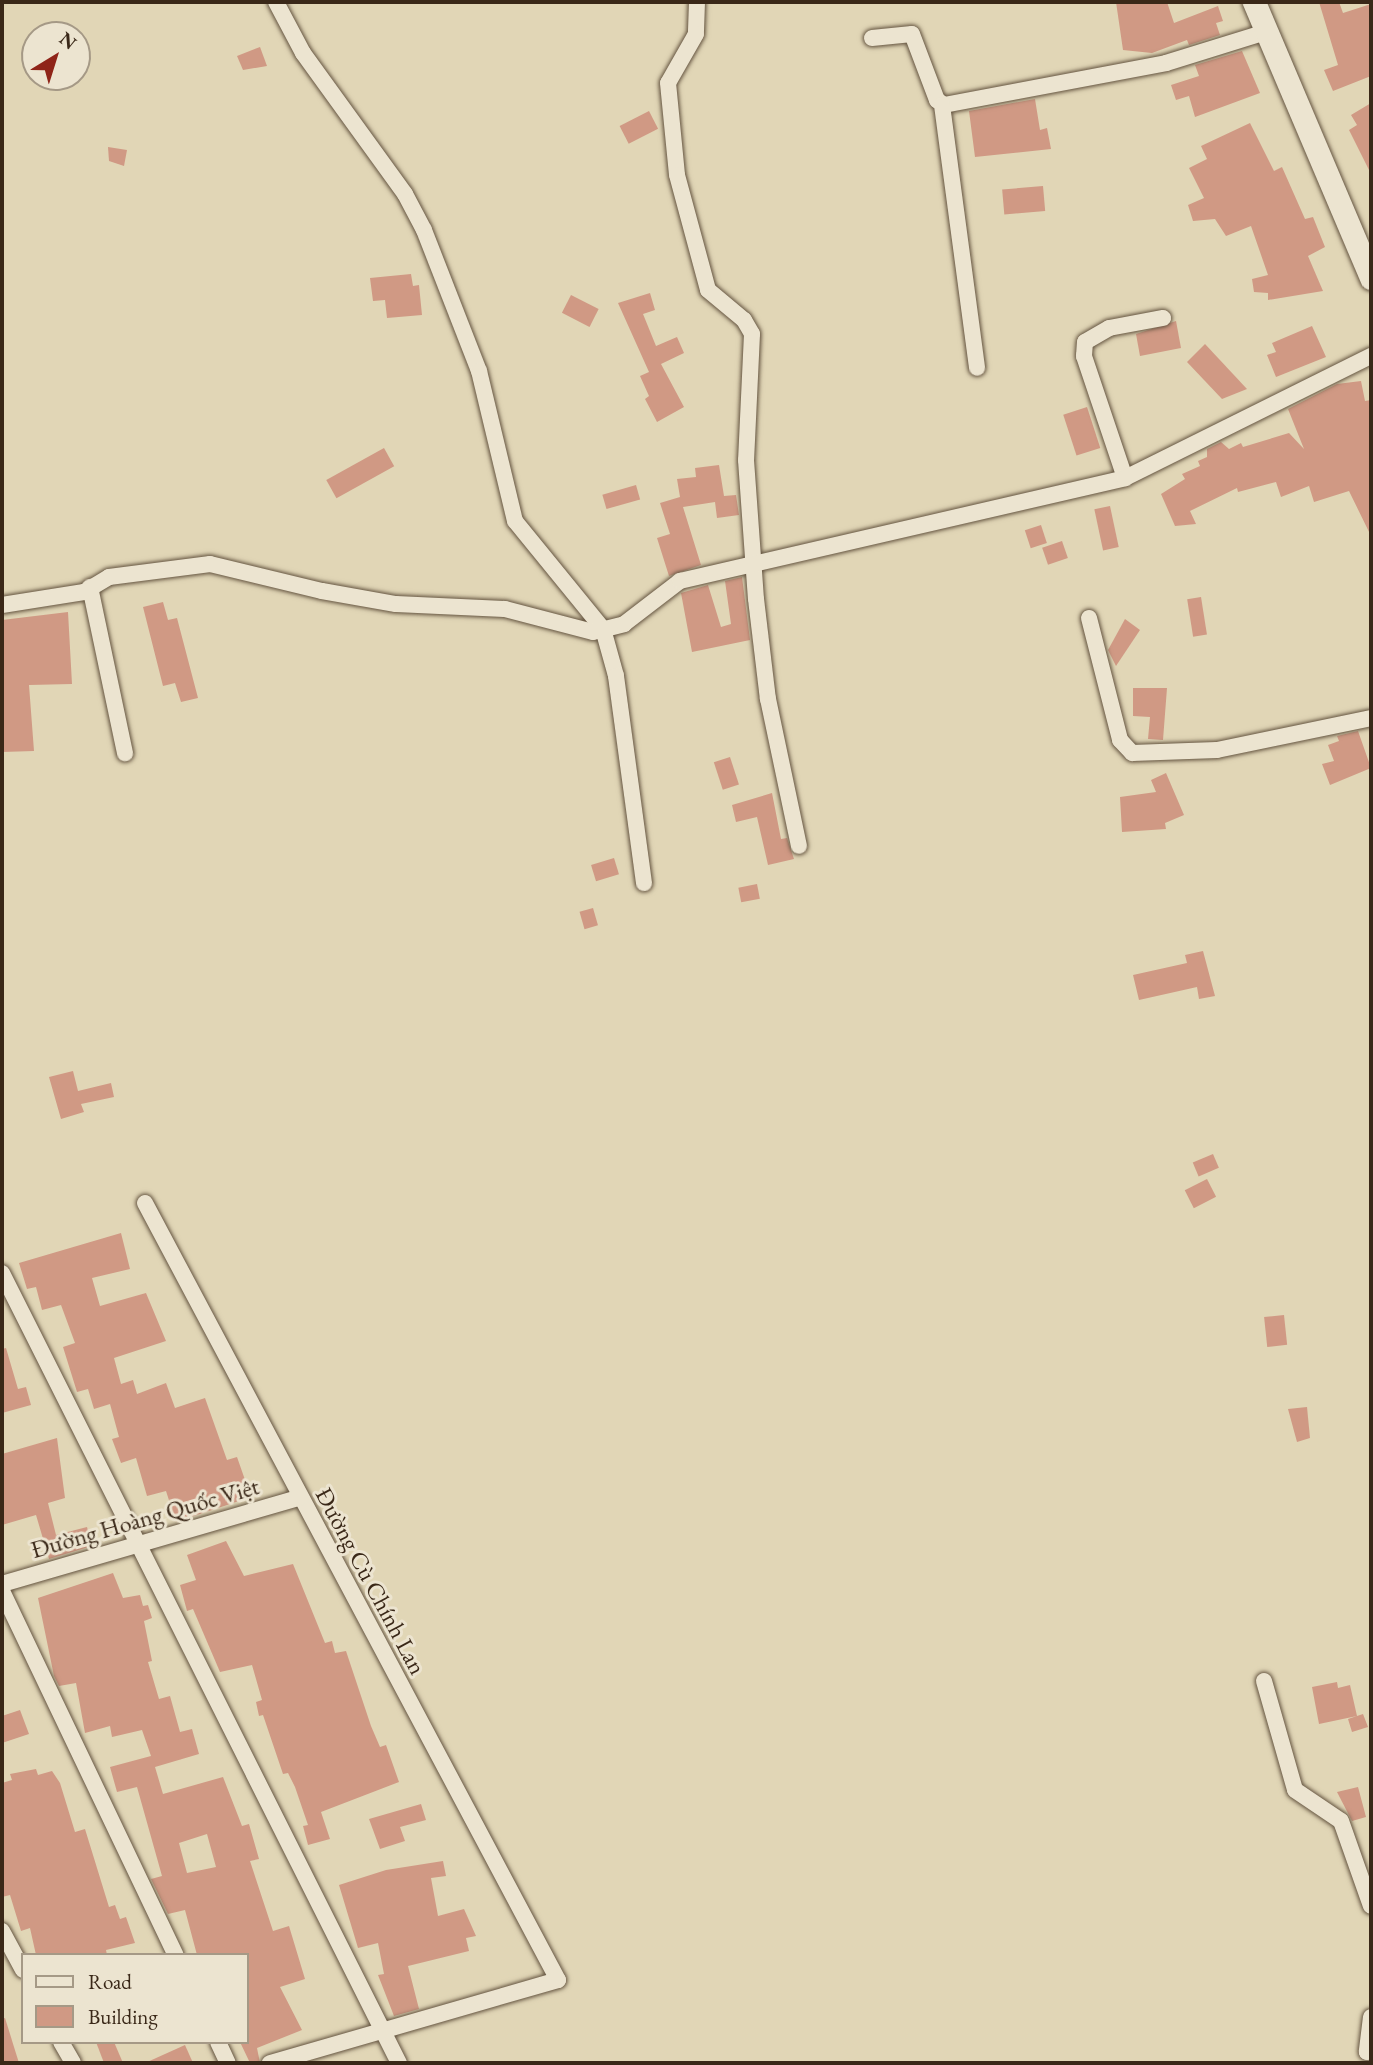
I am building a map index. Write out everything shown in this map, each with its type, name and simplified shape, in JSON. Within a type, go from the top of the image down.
[{"type":"main road","points":[[1254,2],[1371,278]]},
{"type":"street","points":[[276,2],[303,53],[405,194],[425,230],[479,371],[510,511],[603,629],[616,676],[644,883]]},
{"type":"street","points":[[697,2],[698,26],[670,75],[669,92],[679,188],[702,277],[708,290],[744,320],[752,334],[747,460],[755,561],[768,699],[799,846]]},
{"type":"street","points":[[942,104],[1166,63],[1266,32]]},
{"type":"street","points":[[872,38],[912,34],[942,104],[977,368]]},
{"type":"street","points":[[1125,478],[1084,356],[1085,342],[1109,328],[1163,318]]},
{"type":"street","points":[[2,606],[42,602],[90,587],[108,577],[211,564],[396,604],[505,609],[593,632],[624,624],[680,581],[755,561],[1125,478],[1371,356]]},
{"type":"street","points":[[90,587],[125,753]]},
{"type":"street","points":[[1089,618],[1119,740],[1132,753],[1217,750],[1371,718]]},
{"type":"street","name":"Đường Cù Chính Lan","points":[[145,1203],[558,1980],[385,2032]]},
{"type":"street","points":[[2,1273],[400,2063]]},
{"type":"street","name":"Đường Hoàng Quốc Việt","points":[[2,1584],[301,1497]]},
{"type":"street","points":[[2,1591],[175,1953]]},
{"type":"street","points":[[1264,1681],[1295,1790],[1341,1821],[1371,1906]]},
{"type":"street","points":[[2,1931],[21,1966]]},
{"type":"street","points":[[1371,2017],[1367,2052],[1371,2051]]},
{"type":"street","points":[[271,2063],[385,2032]]},
{"type":"street","points":[[62,2044],[73,2063]]},
{"type":"street","points":[[219,2044],[228,2063]]},
{"type":"building","points":[[1116,2],[1167,2],[1174,23],[1218,6],[1223,21],[1216,23],[1220,35],[1189,45],[1187,40],[1152,53],[1123,50]]},
{"type":"building","points":[[1319,2],[1339,2],[1343,13],[1371,4],[1371,76],[1333,91],[1324,70],[1338,65]]},
{"type":"building","points":[[260,47],[267,66],[243,70],[237,56]]},
{"type":"building","points":[[1242,51],[1260,93],[1195,117],[1189,96],[1176,100],[1171,85],[1199,76],[1195,65]]},
{"type":"building","points":[[1035,99],[1040,130],[1047,128],[1051,149],[975,157],[969,111]]},
{"type":"building","points":[[1371,103],[1371,174],[1349,130],[1357,125],[1351,115]]},
{"type":"building","points":[[649,111],[658,129],[629,144],[620,126]]},
{"type":"building","points":[[1250,123],[1274,171],[1282,167],[1305,219],[1313,217],[1325,247],[1308,256],[1323,291],[1268,300],[1268,293],[1254,292],[1252,279],[1268,275],[1251,226],[1226,236],[1215,219],[1193,221],[1188,205],[1204,198],[1189,168],[1207,159],[1201,146]]},
{"type":"building","points":[[108,147],[127,150],[124,166],[109,161]]},
{"type":"building","points":[[1043,186],[1045,211],[1004,214],[1002,190]]},
{"type":"building","points":[[411,274],[413,286],[419,285],[422,315],[387,318],[385,300],[373,301],[370,278]]},
{"type":"building","points":[[650,293],[655,310],[643,314],[656,346],[677,337],[684,353],[661,364],[684,407],[657,422],[645,399],[649,396],[640,376],[649,372],[618,303]]},
{"type":"building","points":[[571,295],[599,309],[590,327],[562,313]]},
{"type":"building","points":[[1176,321],[1181,348],[1140,356],[1136,334]]},
{"type":"building","points":[[1312,326],[1326,357],[1276,377],[1267,355],[1276,352],[1272,343]]},
{"type":"building","points":[[1205,344],[1247,389],[1222,399],[1187,362]]},
{"type":"building","points":[[1361,381],[1365,401],[1371,400],[1371,536],[1349,491],[1314,502],[1309,486],[1281,497],[1276,482],[1238,492],[1237,488],[1190,511],[1196,524],[1175,526],[1161,494],[1185,479],[1182,474],[1200,466],[1198,461],[1207,457],[1207,449],[1221,442],[1229,449],[1241,443],[1243,447],[1289,433],[1304,449],[1288,409],[1337,384]]},
{"type":"building","points":[[1087,407],[1100,448],[1077,456],[1063,415]]},
{"type":"building","points":[[384,448],[394,466],[336,498],[326,480]]},
{"type":"building","points":[[719,465],[724,496],[736,495],[739,515],[717,518],[715,502],[683,507],[701,565],[669,576],[657,538],[670,534],[660,503],[680,497],[677,479],[696,477],[695,468]]},
{"type":"building","points":[[636,485],[640,499],[606,509],[602,495]]},
{"type":"building","points":[[1110,506],[1119,547],[1103,550],[1094,509]]},
{"type":"building","points":[[1041,525],[1047,543],[1031,548],[1025,530]]},
{"type":"building","points":[[1062,541],[1068,558],[1048,565],[1042,548]]},
{"type":"building","points":[[742,577],[750,640],[692,652],[681,593],[708,585],[721,627],[731,624],[725,581]]},
{"type":"building","points":[[1201,597],[1207,635],[1193,637],[1187,599]]},
{"type":"building","points":[[163,602],[168,620],[177,618],[198,698],[181,702],[175,683],[163,686],[143,607]]},
{"type":"building","points":[[68,612],[72,684],[29,685],[34,751],[2,752],[2,620]]},
{"type":"building","points":[[1125,619],[1140,630],[1116,666],[1108,650]]},
{"type":"building","points":[[1133,688],[1167,688],[1163,740],[1148,739],[1150,717],[1133,716]]},
{"type":"building","points":[[1358,731],[1371,768],[1330,785],[1322,764],[1334,761],[1328,745],[1339,741],[1337,736]]},
{"type":"building","points":[[730,757],[739,785],[723,790],[714,762]]},
{"type":"building","points":[[1166,773],[1184,815],[1165,823],[1166,829],[1122,832],[1120,797],[1156,792],[1151,780]]},
{"type":"building","points":[[772,793],[781,839],[787,838],[794,859],[768,865],[757,817],[736,822],[732,805]]},
{"type":"building","points":[[614,858],[619,874],[596,881],[591,865]]},
{"type":"building","points":[[757,884],[760,899],[741,902],[738,888]]},
{"type":"building","points":[[593,908],[598,925],[585,929],[580,912]]},
{"type":"building","points":[[1203,951],[1215,996],[1199,999],[1197,987],[1139,1000],[1133,975],[1187,963],[1185,955]]},
{"type":"building","points":[[73,1071],[78,1091],[111,1083],[114,1097],[81,1104],[84,1112],[61,1119],[49,1077]]},
{"type":"building","points":[[1213,1154],[1219,1168],[1199,1176],[1193,1163]]},
{"type":"building","points":[[1207,1179],[1216,1197],[1194,1208],[1185,1190]]},
{"type":"building","points":[[121,1233],[130,1269],[92,1278],[100,1306],[146,1293],[166,1341],[114,1358],[121,1384],[133,1380],[137,1394],[166,1383],[175,1408],[205,1398],[227,1460],[237,1457],[251,1497],[176,1522],[166,1491],[147,1496],[136,1458],[121,1463],[112,1439],[119,1437],[110,1404],[94,1409],[88,1389],[77,1392],[63,1347],[75,1343],[61,1305],[42,1310],[36,1287],[27,1289],[19,1263]]},
{"type":"building","points":[[1284,1315],[1287,1345],[1267,1347],[1264,1317]]},
{"type":"building","points":[[6,1348],[18,1389],[26,1387],[31,1405],[2,1413],[2,1349]]},
{"type":"building","points":[[1307,1407],[1310,1438],[1297,1442],[1288,1409]]},
{"type":"building","points":[[57,1438],[65,1498],[48,1503],[56,1535],[87,1527],[92,1546],[49,1559],[36,1515],[2,1525],[2,1454]]},
{"type":"building","points":[[226,1541],[244,1576],[293,1564],[325,1643],[332,1641],[335,1653],[346,1651],[371,1726],[380,1747],[386,1745],[399,1782],[321,1812],[330,1839],[308,1845],[303,1826],[308,1825],[295,1787],[288,1773],[283,1774],[263,1715],[259,1716],[256,1702],[262,1700],[252,1665],[220,1672],[193,1609],[187,1611],[180,1585],[196,1580],[187,1555]]},
{"type":"building","points":[[113,1573],[123,1598],[140,1595],[143,1606],[148,1605],[152,1618],[144,1621],[152,1661],[148,1662],[159,1699],[170,1696],[180,1732],[192,1729],[199,1754],[155,1767],[163,1794],[223,1777],[242,1826],[249,1824],[259,1859],[250,1861],[273,1931],[289,1926],[305,1979],[280,1987],[302,2030],[257,2048],[260,2063],[250,2063],[241,2044],[248,2044],[248,1953],[196,1953],[185,1910],[168,1914],[151,1879],[162,1876],[137,1787],[117,1792],[110,1767],[151,1756],[142,1730],[112,1737],[110,1726],[85,1733],[76,1683],[59,1686],[54,1676],[38,1598]],"holes":[[[207,1834],[216,1867],[187,1873],[179,1843]]]},
{"type":"building","points":[[1337,1682],[1338,1688],[1350,1685],[1357,1716],[1319,1724],[1312,1687]]},
{"type":"building","points":[[20,1710],[29,1734],[2,1743],[2,1716]]},
{"type":"building","points":[[1363,1714],[1368,1727],[1352,1732],[1348,1719]]},
{"type":"building","points":[[36,1769],[38,1775],[52,1771],[60,1783],[75,1832],[85,1829],[109,1907],[115,1905],[120,1919],[126,1917],[135,1943],[106,1950],[107,1953],[36,1953],[30,1928],[21,1931],[10,1895],[2,1897],[2,1783],[12,1780],[10,1774]]},
{"type":"building","points":[[1358,1787],[1366,1817],[1352,1821],[1337,1792]]},
{"type":"building","points":[[421,1804],[426,1820],[400,1827],[405,1841],[380,1849],[369,1819]]},
{"type":"building","points":[[443,1861],[446,1876],[431,1878],[438,1916],[464,1909],[476,1936],[466,1938],[469,1951],[408,1966],[419,2009],[394,2016],[378,1975],[384,1974],[378,1943],[358,1948],[339,1885],[386,1870]]},
{"type":"building","points":[[5,2018],[19,2063],[2,2063],[2,2019]]},
{"type":"building","points":[[97,2044],[115,2044],[123,2063],[104,2063]]},
{"type":"building","points":[[185,2045],[193,2063],[145,2063]]}]
